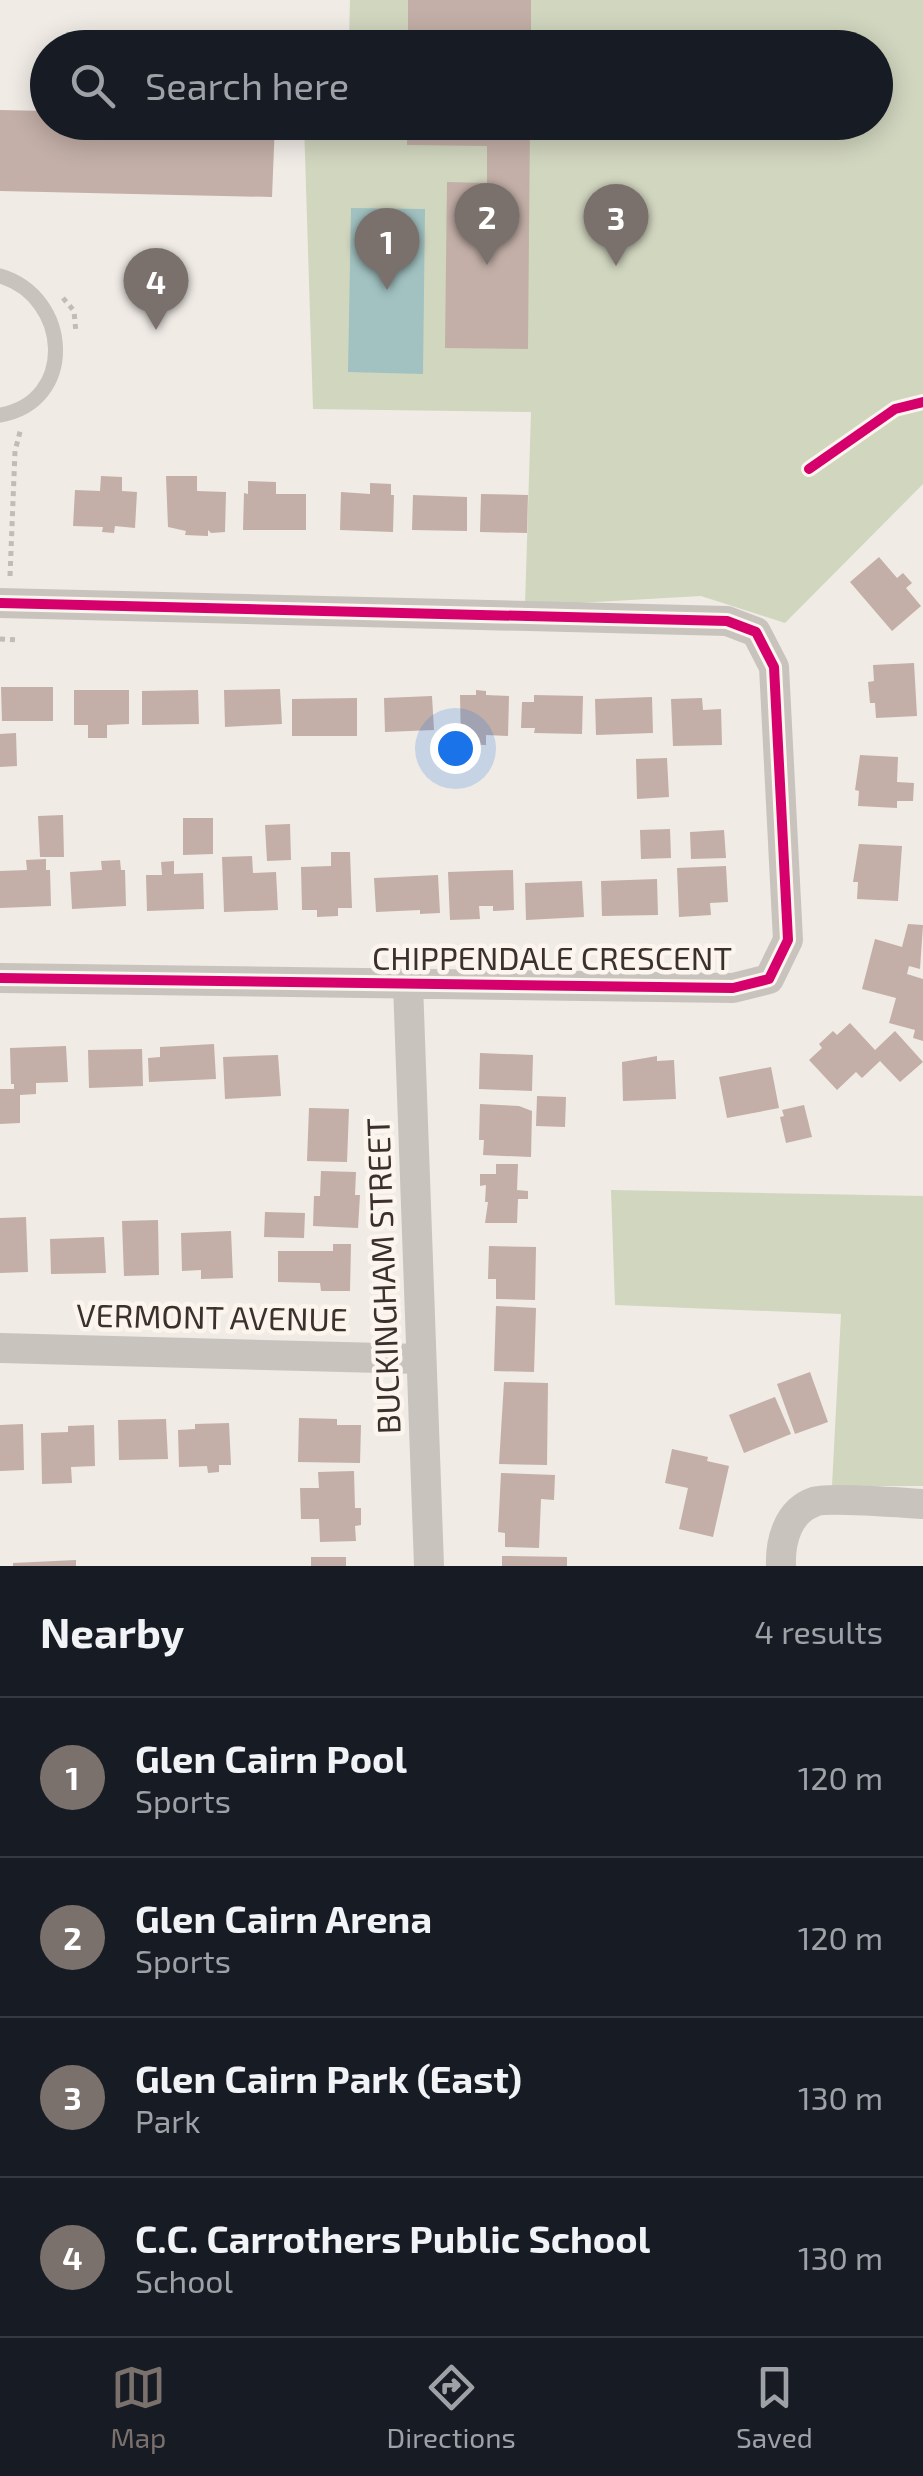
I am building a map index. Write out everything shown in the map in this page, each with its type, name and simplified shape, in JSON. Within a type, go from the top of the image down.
[{"type":"street","name":"CHIPPENDALE CRESCENT","points":[[0,978],[733,988],[769,979],[788,940],[774,667],[756,632],[727,621],[4,596]]},
{"type":"street","name":"BUCKINGHAM STREET","points":[[408,984],[429,1566]]},
{"type":"street","name":"VERMONT AVENUE","points":[[0,1348],[422,1359]]},
{"type":"street","points":[[781,1566],[780,1552],[792,1516],[816,1500],[923,1504]]},
{"type":"lane","points":[[0,276],[26,287],[43,304],[52,320],[56,344],[56,358],[47,381],[34,398],[0,415]]},
{"type":"path","points":[[4,596],[15,451],[22,423]]},
{"type":"path","points":[[0,640],[18,640]]},
{"type":"green space","points":[[350,0],[923,0],[923,484],[785,623],[701,596],[525,606],[531,412],[313,409],[305,140],[893,140],[893,30],[349,30]]},
{"type":"green space","points":[[611,1190],[923,1196],[923,1486],[832,1486],[841,1314],[615,1305]]},
{"type":"water","points":[[351,208],[425,209],[423,374],[348,372]]},
{"type":"building","points":[[408,0],[531,0],[531,30],[408,30]]},
{"type":"building","points":[[0,110],[30,111],[30,140],[274,140],[272,197],[0,191]]},
{"type":"building","points":[[407,140],[530,140],[528,349],[445,348],[447,182],[487,183],[487,146],[407,145]]},
{"type":"building","points":[[101,476],[122,477],[122,491],[137,492],[135,528],[115,526],[114,533],[102,532],[103,527],[73,526],[75,490],[100,491]]},
{"type":"building","points":[[166,476],[197,476],[197,491],[226,492],[225,532],[208,530],[208,536],[185,535],[186,531],[168,527]]},
{"type":"building","points":[[248,481],[276,482],[276,494],[306,494],[306,530],[243,530]]},
{"type":"building","points":[[370,483],[391,484],[393,532],[340,530],[341,492],[370,494]]},
{"type":"building","points":[[481,494],[528,495],[527,533],[480,532]]},
{"type":"building","points":[[413,495],[467,497],[467,531],[412,530]]},
{"type":"building","points":[[879,557],[897,578],[903,573],[912,583],[906,588],[921,606],[892,631],[850,582]]},
{"type":"building","points":[[914,663],[917,716],[876,718],[868,682],[874,681],[873,665]]},
{"type":"building","points":[[1,687],[53,687],[53,721],[2,721]]},
{"type":"building","points":[[280,689],[282,724],[225,727],[224,690]]},
{"type":"building","points":[[74,690],[129,690],[129,724],[107,725],[107,738],[88,738],[88,725],[74,725]]},
{"type":"building","points":[[198,690],[199,724],[142,725],[142,691]]},
{"type":"building","points":[[476,690],[486,691],[486,695],[509,696],[508,736],[486,735],[486,745],[461,744],[460,695],[476,695]]},
{"type":"building","points":[[534,695],[583,696],[582,734],[534,733],[535,728],[521,728],[522,702],[534,702]]},
{"type":"building","points":[[432,696],[434,730],[385,732],[384,698]]},
{"type":"building","points":[[652,697],[653,733],[596,735],[595,699]]},
{"type":"building","points":[[357,698],[357,736],[292,736],[292,699]]},
{"type":"building","points":[[702,698],[703,710],[721,709],[722,745],[673,746],[671,699]]},
{"type":"building","points":[[16,733],[17,766],[0,767],[0,734]]},
{"type":"building","points":[[860,755],[898,757],[897,782],[914,783],[913,801],[897,801],[897,808],[858,806],[859,791],[855,790]]},
{"type":"building","points":[[667,758],[669,797],[637,799],[636,759]]},
{"type":"building","points":[[63,815],[64,857],[40,857],[38,816]]},
{"type":"building","points":[[183,818],[213,818],[213,854],[183,855]]},
{"type":"building","points":[[290,824],[291,860],[267,861],[265,825]]},
{"type":"building","points":[[670,829],[671,858],[641,859],[640,830]]},
{"type":"building","points":[[724,830],[726,858],[691,859],[690,832]]},
{"type":"building","points":[[859,844],[902,846],[898,901],[857,899],[858,882],[853,882]]},
{"type":"building","points":[[331,852],[350,852],[352,908],[338,908],[338,916],[317,917],[317,910],[302,910],[301,867],[331,866]]},
{"type":"building","points":[[252,856],[253,873],[276,872],[278,910],[224,912],[222,857]]},
{"type":"building","points":[[46,859],[51,906],[0,908],[0,871],[27,870],[26,860]]},
{"type":"building","points":[[120,860],[121,870],[125,870],[126,906],[72,909],[70,872],[102,870],[101,861]]},
{"type":"building","points":[[174,861],[174,874],[203,873],[204,909],[147,911],[146,875],[162,875],[161,862]]},
{"type":"building","points":[[726,866],[728,902],[710,903],[711,915],[679,917],[677,868]]},
{"type":"building","points":[[513,870],[514,910],[493,911],[493,906],[479,906],[480,919],[450,920],[448,872]]},
{"type":"building","points":[[438,875],[440,913],[376,912],[374,878]]},
{"type":"building","points":[[657,879],[658,915],[602,916],[601,881]]},
{"type":"building","points":[[582,881],[584,917],[526,920],[525,883]]},
{"type":"building","points":[[908,924],[923,925],[920,969],[909,966],[907,974],[923,979],[923,1041],[913,1038],[915,1030],[889,1023],[896,998],[862,989],[875,939],[902,947]]},
{"type":"building","points":[[850,1023],[875,1050],[895,1031],[923,1062],[900,1082],[880,1061],[862,1078],[856,1072],[837,1090],[809,1060],[833,1031],[837,1035]]},
{"type":"building","points":[[214,1044],[216,1079],[149,1082],[148,1058],[160,1057],[160,1047]]},
{"type":"building","points":[[66,1046],[68,1082],[36,1083],[36,1094],[20,1095],[20,1123],[0,1124],[0,1089],[14,1089],[10,1048]]},
{"type":"building","points":[[142,1049],[143,1086],[89,1088],[88,1050]]},
{"type":"building","points":[[480,1053],[533,1055],[532,1091],[479,1089]]},
{"type":"building","points":[[278,1055],[281,1096],[225,1099],[223,1057]]},
{"type":"building","points":[[657,1056],[657,1061],[674,1060],[676,1099],[623,1101],[622,1062]]},
{"type":"building","points":[[771,1067],[779,1108],[727,1118],[719,1077]]},
{"type":"building","points":[[537,1096],[566,1097],[565,1127],[536,1126]]},
{"type":"building","points":[[480,1104],[519,1106],[532,1111],[531,1157],[483,1155],[484,1140],[479,1140]]},
{"type":"building","points":[[804,1105],[812,1137],[786,1143],[782,1110]]},
{"type":"building","points":[[309,1108],[349,1109],[347,1162],[307,1161]]},
{"type":"building","points":[[496,1164],[518,1164],[517,1190],[528,1191],[528,1199],[518,1199],[517,1223],[485,1223],[488,1202],[486,1185],[480,1186],[480,1174],[496,1174]]},
{"type":"building","points":[[321,1171],[356,1172],[355,1195],[360,1195],[358,1228],[313,1226],[314,1196],[320,1196]]},
{"type":"building","points":[[265,1212],[305,1213],[304,1238],[264,1237]]},
{"type":"building","points":[[26,1217],[28,1272],[0,1273],[0,1218]]},
{"type":"building","points":[[158,1220],[159,1275],[124,1276],[122,1221]]},
{"type":"building","points":[[231,1231],[233,1278],[201,1279],[201,1270],[182,1271],[181,1233]]},
{"type":"building","points":[[104,1237],[106,1273],[51,1274],[50,1239]]},
{"type":"building","points":[[333,1244],[351,1244],[350,1291],[321,1291],[320,1283],[278,1282],[278,1251],[333,1251]]},
{"type":"building","points":[[489,1246],[536,1247],[535,1300],[496,1299],[496,1279],[488,1279]]},
{"type":"building","points":[[496,1306],[536,1308],[534,1372],[494,1371]]},
{"type":"building","points":[[810,1372],[828,1422],[795,1434],[777,1384]]},
{"type":"building","points":[[504,1382],[548,1383],[547,1465],[499,1464]]},
{"type":"building","points":[[775,1397],[791,1434],[744,1453],[729,1415]]},
{"type":"building","points":[[299,1418],[337,1419],[337,1425],[361,1425],[360,1463],[298,1462]]},
{"type":"building","points":[[166,1419],[168,1459],[119,1460],[118,1420]]},
{"type":"building","points":[[229,1423],[231,1465],[219,1465],[219,1472],[208,1473],[207,1466],[179,1467],[178,1430],[195,1429],[195,1424]]},
{"type":"building","points":[[23,1424],[24,1470],[0,1471],[0,1425]]},
{"type":"building","points":[[94,1425],[95,1466],[71,1467],[72,1483],[42,1484],[41,1433],[68,1432],[68,1426]]},
{"type":"building","points":[[672,1449],[729,1466],[713,1537],[679,1529],[688,1488],[665,1483]]},
{"type":"building","points":[[354,1471],[355,1508],[361,1508],[361,1525],[355,1526],[356,1541],[320,1542],[319,1519],[301,1519],[300,1488],[319,1488],[318,1472]]},
{"type":"building","points":[[501,1473],[555,1475],[554,1500],[541,1499],[539,1548],[505,1547],[505,1533],[498,1532]]},
{"type":"building","points":[[502,1556],[567,1557],[567,1566],[502,1566]]},
{"type":"building","points":[[311,1557],[346,1557],[346,1566],[311,1566]]},
{"type":"building","points":[[76,1560],[76,1566],[13,1566],[13,1563]]},
{"type":"cycle path","points":[[809,469],[895,409],[923,402]]},
{"type":"cycle path","points":[[0,603],[727,621],[756,632],[774,667],[788,940],[769,979],[733,988],[0,978]]},
{"type":"place","name":"Glen Cairn Arena","points":[[487,265]]},
{"type":"place","name":"Glen Cairn Park (East)","points":[[616,266]]},
{"type":"place","name":"Glen Cairn Pool","points":[[387,290]]},
{"type":"place","name":"C.C. Carrothers Public School","points":[[156,330]]}]
